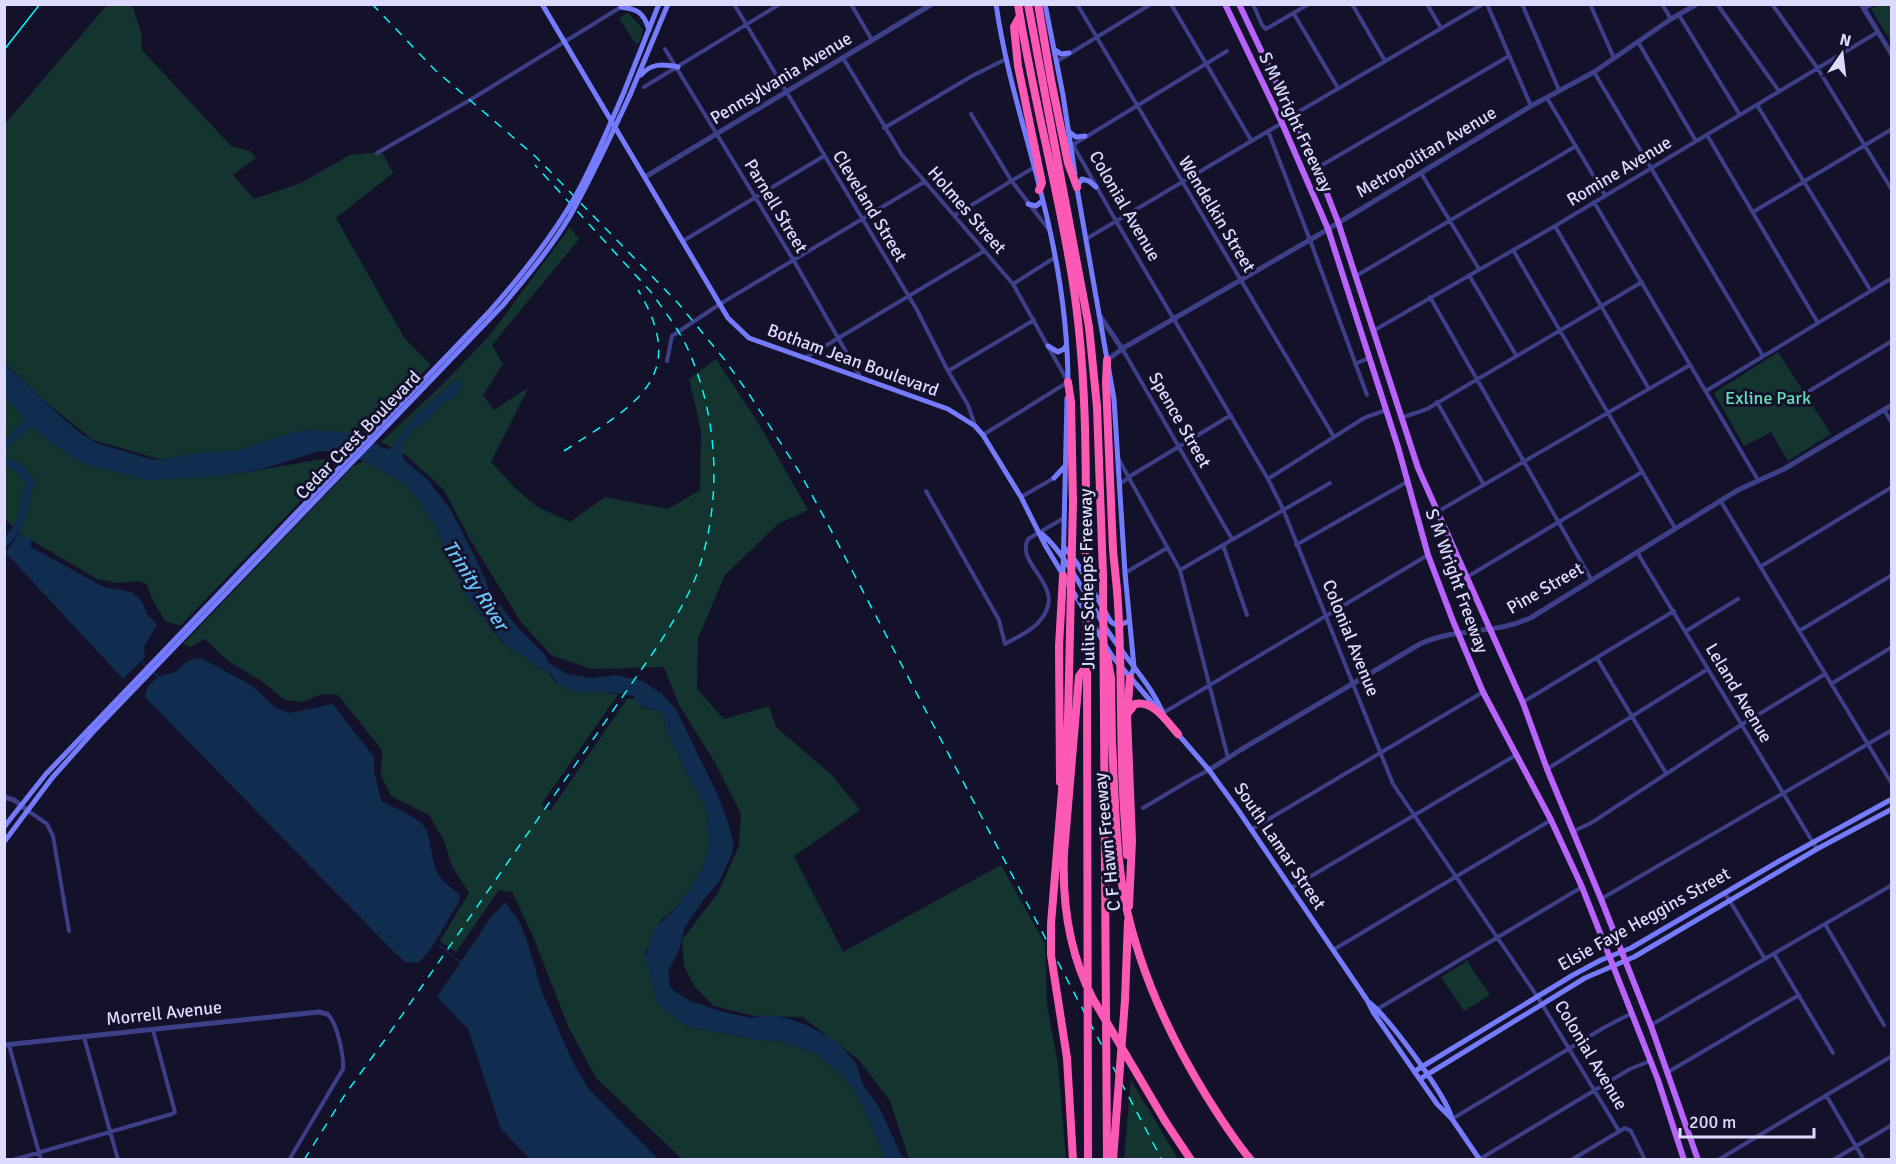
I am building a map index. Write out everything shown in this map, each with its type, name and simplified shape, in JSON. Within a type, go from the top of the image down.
[{"type":"highway","name":"Julius Schepps Freeway","points":[[1018,4],[1069,258],[1077,315],[1085,420],[1088,1160]]},
{"type":"highway","name":"Julius Schepps Freeway","points":[[1028,4],[1089,327],[1098,407],[1103,575],[1107,1160]]},
{"type":"highway","points":[[1038,4],[1068,163],[1077,187]]},
{"type":"highway","points":[[1020,16],[1014,27],[1016,48],[1022,90],[1042,183],[1039,190]]},
{"type":"highway","points":[[1107,360],[1113,550],[1121,643],[1120,756],[1129,901]]},
{"type":"highway","points":[[1068,382],[1071,402],[1073,502],[1069,697],[1051,924],[1051,955],[1064,1032],[1073,1160]]},
{"type":"highway","points":[[1060,816],[1059,667],[1063,576]]},
{"type":"highway","name":"C F Hawn Freeway","points":[[1103,634],[1111,678],[1113,753],[1123,888],[1139,950],[1153,993],[1175,1044],[1227,1129],[1251,1160]]},
{"type":"highway","name":"C F Hawn Freeway","points":[[1087,665],[1079,676],[1064,853],[1065,897],[1070,933],[1079,967],[1093,999],[1191,1160]]},
{"type":"highway","points":[[1113,1160],[1125,1000],[1131,872],[1127,715],[1130,678]]},
{"type":"highway","points":[[1127,715],[1135,704],[1144,703],[1156,710],[1178,734]]},
{"type":"main road","points":[[542,4],[564,41]]},
{"type":"main road","points":[[621,5],[634,4]]},
{"type":"main road","name":"Cedar Crest Boulevard","points":[[627,94],[659,4]]},
{"type":"main road","name":"Julius Schepps Freeway","points":[[1045,4],[1072,145],[1077,187],[1114,399],[1118,485],[1134,667],[1130,678]]},
{"type":"main road","name":"S M Wright Freeway","points":[[1225,4],[1282,123],[1328,229],[1386,410],[1428,555],[1458,633],[1483,692],[1551,820],[1582,887],[1651,1061],[1684,1160]]},
{"type":"main road","name":"S M Wright Freeway","points":[[1239,4],[1317,168],[1338,222],[1401,419],[1437,512],[1523,703],[1547,769],[1626,960],[1698,1160]]},
{"type":"main road","points":[[621,5],[640,12],[646,19],[649,30]]},
{"type":"main road","name":"Cedar Crest Boulevard","points":[[4,827],[46,774],[91,730],[489,312],[522,274],[574,198],[627,94],[636,81],[667,5]]},
{"type":"main road","name":"Julius Schepps Freeway","points":[[996,6],[1006,59],[1050,231],[1066,346],[1068,382],[1063,576]]},
{"type":"main road","name":"Botham Jean Boulevard","points":[[564,41],[728,318],[749,338],[948,409],[975,426],[1021,497],[1063,576]]},
{"type":"main road","points":[[1053,48],[1061,54],[1069,53]]},
{"type":"main road","points":[[636,81],[651,66],[664,64],[678,67]]},
{"type":"main road","points":[[1068,131],[1076,137],[1085,136]]},
{"type":"main road","points":[[1077,187],[1082,179],[1096,187]]},
{"type":"main road","points":[[1028,204],[1036,206],[1042,201]]},
{"type":"main road","points":[[1048,346],[1058,351],[1066,346]]},
{"type":"main road","points":[[1054,478],[1066,464]]},
{"type":"main road","points":[[1054,478],[1065,478]]},
{"type":"main road","name":"South Lamar Street","points":[[1040,532],[1063,559],[1126,658],[1155,695],[1163,713],[1252,829],[1420,1079],[1480,1159]]},
{"type":"main road","points":[[1064,546],[1082,571],[1110,622],[1118,626],[1129,621]]},
{"type":"main road","name":"South Lamar Street","points":[[1063,576],[1112,656],[1163,713]]},
{"type":"main road","points":[[1112,656],[1126,658],[1132,651]]},
{"type":"main road","name":"Cedar Crest Boulevard","points":[[4,843],[27,810],[91,730]]},
{"type":"main road","name":"Elsie Faye Heggins Street","points":[[1415,1071],[1537,996],[1610,956],[1653,936],[1725,892],[1892,799]]},
{"type":"main road","name":"Elsie Faye Heggins Street","points":[[1420,1079],[1542,1003],[1626,960],[1817,849],[1892,809]]},
{"type":"main road","name":"South Lamar Street","points":[[1375,1010],[1421,1067],[1450,1110],[1452,1119]]},
{"type":"main road","points":[[1478,1032],[1483,1040]]},
{"type":"street","name":"Cleveland Street","points":[[734,4],[908,296],[968,405],[975,426]]},
{"type":"street","points":[[644,87],[780,4]]},
{"type":"street","points":[[851,4],[873,40]]},
{"type":"street","name":"Pennsylvania Avenue","points":[[645,177],[932,4]]},
{"type":"street","name":"Wendelkin Street","points":[[1077,4],[1334,437]]},
{"type":"street","points":[[1056,63],[1151,4]]},
{"type":"street","points":[[1171,4],[1251,140]]},
{"type":"street","points":[[1253,4],[1266,29],[1306,5]]},
{"type":"street","points":[[1352,4],[1385,61]]},
{"type":"street","points":[[1427,4],[1441,28]]},
{"type":"street","points":[[1293,115],[1485,4],[1531,106]]},
{"type":"street","points":[[1522,4],[1559,90]]},
{"type":"street","points":[[1590,4],[1614,58]]},
{"type":"street","points":[[1662,4],[1671,19]]},
{"type":"street","name":"Metropolitan Avenue","points":[[1107,360],[1173,319],[1311,240],[1531,106],[1594,72],[1671,19],[1697,4]]},
{"type":"street","points":[[1717,4],[1779,91]]},
{"type":"street","points":[[1772,4],[1818,69],[1892,190]]},
{"type":"street","points":[[1872,4],[1862,7],[1892,55]]},
{"type":"street","points":[[378,153],[473,98],[621,5]]},
{"type":"street","points":[[1294,14],[1338,88]]},
{"type":"street","points":[[1679,15],[1740,115]]},
{"type":"street","name":"Romine Avenue","points":[[1373,331],[1554,226],[1878,32]]},
{"type":"street","points":[[1637,42],[1696,141]]},
{"type":"street","name":"Parnell Street","points":[[665,49],[794,261],[861,379]]},
{"type":"street","points":[[1072,145],[1227,51]]},
{"type":"street","points":[[1317,168],[1509,56]]},
{"type":"street","name":"Holmes Street","points":[[843,58],[902,155],[1013,284],[1068,382]]},
{"type":"street","points":[[885,128],[972,76],[1006,59]]},
{"type":"street","points":[[1594,72],[1763,356]]},
{"type":"street","points":[[1547,98],[1605,195]]},
{"type":"street","points":[[1757,105],[1871,291]]},
{"type":"street","points":[[971,114],[1011,180],[1050,231]]},
{"type":"street","points":[[1086,239],[1282,123]]},
{"type":"street","points":[[1753,212],[1892,129]]},
{"type":"street","points":[[1268,131],[1311,240],[1367,395]]},
{"type":"street","points":[[1707,135],[1818,323]]},
{"type":"street","name":"Colonial Avenue","points":[[1072,145],[1268,478],[1326,614],[1393,784],[1542,1003],[1619,1131]]},
{"type":"street","points":[[1355,276],[1576,146]]},
{"type":"street","points":[[683,242],[824,156]]},
{"type":"street","points":[[955,216],[1033,168]]},
{"type":"street","points":[[1421,172],[1479,269]]},
{"type":"street","points":[[668,361],[672,336],[720,304],[924,182]]},
{"type":"street","points":[[1594,201],[1758,480]]},
{"type":"street","points":[[1554,226],[1649,389]]},
{"type":"street","points":[[1513,250],[1675,528]]},
{"type":"street","points":[[804,358],[984,251]]},
{"type":"street","points":[[1013,284],[1054,258]]},
{"type":"street","points":[[1468,275],[1516,356]]},
{"type":"street","points":[[1706,391],[1892,278]]},
{"type":"street","points":[[1401,419],[1416,414],[1641,282]]},
{"type":"street","points":[[1430,297],[1592,579]]},
{"type":"street","name":"Spence Street","points":[[1100,316],[1123,350],[1232,539]]},
{"type":"street","points":[[948,371],[1034,320]]},
{"type":"street","points":[[1806,393],[1892,341]]},
{"type":"street","points":[[1355,364],[1369,358]]},
{"type":"street","points":[[1437,512],[1690,365]]},
{"type":"street","points":[[982,435],[1068,382]]},
{"type":"street","points":[[1437,402],[1484,484]]},
{"type":"street","name":"Pine Street","points":[[1143,808],[1420,644],[1440,636],[1520,623],[1720,500],[1784,469],[1892,405]]},
{"type":"street","points":[[1268,478],[1370,415],[1386,410]]},
{"type":"street","points":[[1884,410],[1892,423]]},
{"type":"street","points":[[1118,485],[1231,415]]},
{"type":"street","points":[[1118,458],[1180,570],[1228,758]]},
{"type":"street","points":[[1466,578],[1642,472]]},
{"type":"street","points":[[1021,497],[1054,478]]},
{"type":"street","points":[[1296,545],[1407,482]]},
{"type":"street","points":[[1180,570],[1330,483]]},
{"type":"street","points":[[1760,567],[1892,487]]},
{"type":"street","points":[[926,491],[999,620],[1005,644],[1036,625],[1046,610],[1049,594],[1046,585],[1026,555],[1025,548],[1028,539],[1065,518]]},
{"type":"street","points":[[1720,500],[1892,784]]},
{"type":"street","points":[[1223,545],[1247,615]]},
{"type":"street","points":[[1125,573],[1167,548]]},
{"type":"street","name":"Leland Avenue","points":[[1637,552],[1817,849]]},
{"type":"street","points":[[1163,713],[1428,555]]},
{"type":"street","points":[[1799,631],[1892,575]]},
{"type":"street","points":[[1686,631],[1738,599]]},
{"type":"street","points":[[1523,703],[1674,612]]},
{"type":"street","points":[[1832,684],[1892,647]]},
{"type":"street","points":[[1598,658],[1666,772]]},
{"type":"street","points":[[1547,769],[1708,669]]},
{"type":"street","points":[[1573,832],[1591,823],[1666,772],[1825,674]]},
{"type":"street","points":[[1252,829],[1483,692]]},
{"type":"street","points":[[1601,899],[1892,730]]},
{"type":"street","points":[[1290,888],[1516,755]]},
{"type":"street","points":[[4,797],[21,805],[47,824],[53,836],[69,931]]},
{"type":"street","points":[[1333,950],[1551,820]]},
{"type":"street","points":[[1651,1026],[1892,885]]},
{"type":"street","points":[[1375,1010],[1582,887]]},
{"type":"street","points":[[1725,892],[1765,959]]},
{"type":"street","points":[[1825,924],[1884,1024]]},
{"type":"street","points":[[1774,954],[1833,1053]]},
{"type":"street","points":[[1667,1073],[1799,995]]},
{"type":"street","name":"Morrell Avenue","points":[[7,1044],[319,1012],[327,1014]]},
{"type":"street","points":[[1452,1119],[1605,1026],[1632,1013]]},
{"type":"street","points":[[289,1160],[311,1119],[343,1069],[333,1020],[327,1014]]},
{"type":"street","points":[[13,1160],[175,1112],[153,1030]]},
{"type":"street","points":[[84,1037],[118,1160]]},
{"type":"street","points":[[7,1044],[41,1160]]},
{"type":"street","points":[[1718,1159],[1892,1056]]},
{"type":"street","points":[[1480,1159],[1630,1069],[1651,1061]]},
{"type":"street","points":[[1826,1095],[1864,1160]]},
{"type":"street","points":[[1833,1160],[1892,1125]]},
{"type":"street","points":[[1571,1160],[1625,1128],[1631,1131],[1645,1160]]},
{"type":"green space","points":[[1879,4],[1891,5],[1891,42],[1871,9]]},
{"type":"green space","points":[[107,5],[132,5],[141,32],[142,50],[231,146],[250,151],[256,158],[233,175],[254,199],[301,183],[350,155],[382,152],[393,173],[336,218],[405,339],[431,365],[357,437],[169,462],[93,440],[42,399],[5,363],[4,125]]},
{"type":"green space","points":[[628,13],[643,29],[640,42],[636,44],[619,18]]},
{"type":"green space","points":[[570,227],[579,239],[492,345],[503,364],[483,395],[494,410],[529,387],[491,462],[516,489],[536,506],[570,522],[605,497],[668,509],[700,490],[701,430],[689,379],[716,359],[759,424],[808,510],[778,524],[725,575],[698,638],[697,689],[724,719],[769,706],[776,727],[832,775],[860,810],[794,856],[843,952],[1001,865],[1045,944],[1047,1005],[1058,1064],[1066,1159],[909,1159],[890,1101],[859,1060],[802,1017],[754,1016],[714,1006],[695,987],[684,966],[682,940],[718,893],[739,846],[741,814],[714,761],[679,705],[664,667],[592,669],[551,655],[521,622],[471,541],[444,490],[407,456],[381,442],[442,385],[491,334]]},
{"type":"green space","name":"Exline Park","points":[[1778,352],[1831,434],[1788,461],[1771,432],[1744,446],[1714,393]]},
{"type":"green space","points":[[4,391],[22,408],[30,426],[173,477],[241,473],[324,459],[322,479],[180,626],[165,621],[147,585],[139,581],[117,583],[97,579],[19,533],[5,519]]},
{"type":"green space","points":[[364,461],[403,482],[418,499],[437,529],[445,552],[475,608],[504,645],[529,659],[537,668],[548,672],[556,683],[610,694],[619,693],[541,805],[550,811],[627,699],[636,698],[643,708],[660,711],[665,718],[664,726],[690,780],[706,805],[710,844],[702,870],[677,907],[661,920],[645,954],[655,997],[659,1004],[683,1024],[691,1027],[758,1040],[781,1041],[817,1054],[848,1081],[861,1102],[885,1159],[682,1159],[596,1078],[568,1026],[533,936],[512,892],[499,890],[456,952],[440,941],[469,893],[452,866],[444,841],[429,815],[391,796],[381,775],[382,750],[338,695],[322,694],[302,702],[285,700],[260,680],[228,661],[205,639],[191,647],[183,644],[353,466]]},
{"type":"green space","points":[[1467,961],[1490,995],[1464,1011],[1441,977]]},
{"type":"green space","points":[[1131,1080],[1178,1159],[1124,1159]]},
{"type":"water","name":"Trinity River","points":[[5,364],[58,414],[96,443],[160,460],[195,453],[236,451],[305,430],[333,431],[364,436],[383,448],[389,449],[396,443],[411,420],[454,381],[460,382],[458,396],[439,406],[428,421],[412,430],[400,449],[404,460],[427,479],[450,509],[492,595],[519,629],[545,655],[549,663],[567,674],[591,678],[618,675],[642,681],[661,693],[676,709],[719,798],[728,822],[734,846],[731,856],[719,882],[685,927],[679,950],[668,972],[670,986],[690,1001],[751,1018],[766,1015],[787,1018],[809,1026],[837,1042],[856,1063],[862,1083],[879,1107],[903,1159],[885,1159],[861,1102],[848,1081],[817,1054],[781,1041],[758,1040],[691,1027],[683,1024],[659,1004],[645,959],[654,929],[677,907],[702,870],[710,844],[706,805],[690,780],[664,726],[665,718],[660,711],[645,708],[634,696],[619,693],[577,692],[559,686],[551,674],[537,668],[528,659],[505,645],[466,596],[437,529],[418,499],[403,482],[364,461],[336,452],[320,451],[258,470],[212,477],[146,480],[82,463],[44,438],[5,398]]},
{"type":"water","points":[[19,533],[31,539],[31,547],[104,587],[132,592],[142,602],[147,614],[157,624],[144,647],[145,657],[123,679],[6,553]]},
{"type":"water","points":[[201,658],[251,685],[276,708],[289,713],[333,704],[374,757],[374,771],[381,801],[407,813],[424,826],[437,872],[460,896],[459,902],[428,953],[418,963],[405,962],[392,950],[145,697],[148,686],[158,677],[175,672],[189,660]]},
{"type":"water","points":[[505,902],[519,921],[542,992],[572,1060],[588,1088],[658,1159],[530,1159],[501,1129],[468,1029],[437,997],[491,917]]},
{"type":"waterway","points":[[4,446],[36,416]]},
{"type":"waterway","points":[[4,461],[19,468],[30,482],[19,523],[4,543]]},
{"type":"waterway","points":[[140,659],[147,667]]},
{"type":"waterway","points":[[152,671],[160,678]]},
{"type":"waterway","points":[[438,945],[453,956]]},
{"type":"waterway","points":[[456,959],[461,962]]},
{"type":"tram line","points":[[4,50],[40,4]]},
{"type":"railway","points":[[372,4],[435,70],[536,157],[678,303],[724,359],[749,394],[800,473],[825,519],[1162,1160]]},
{"type":"railway","points":[[304,1160],[346,1093],[657,647],[687,597],[704,552],[710,524],[714,466],[707,409],[690,354],[651,292],[535,165]]},
{"type":"railway","points":[[564,451],[631,404],[646,387],[656,368],[659,347],[653,321],[638,290]]}]
